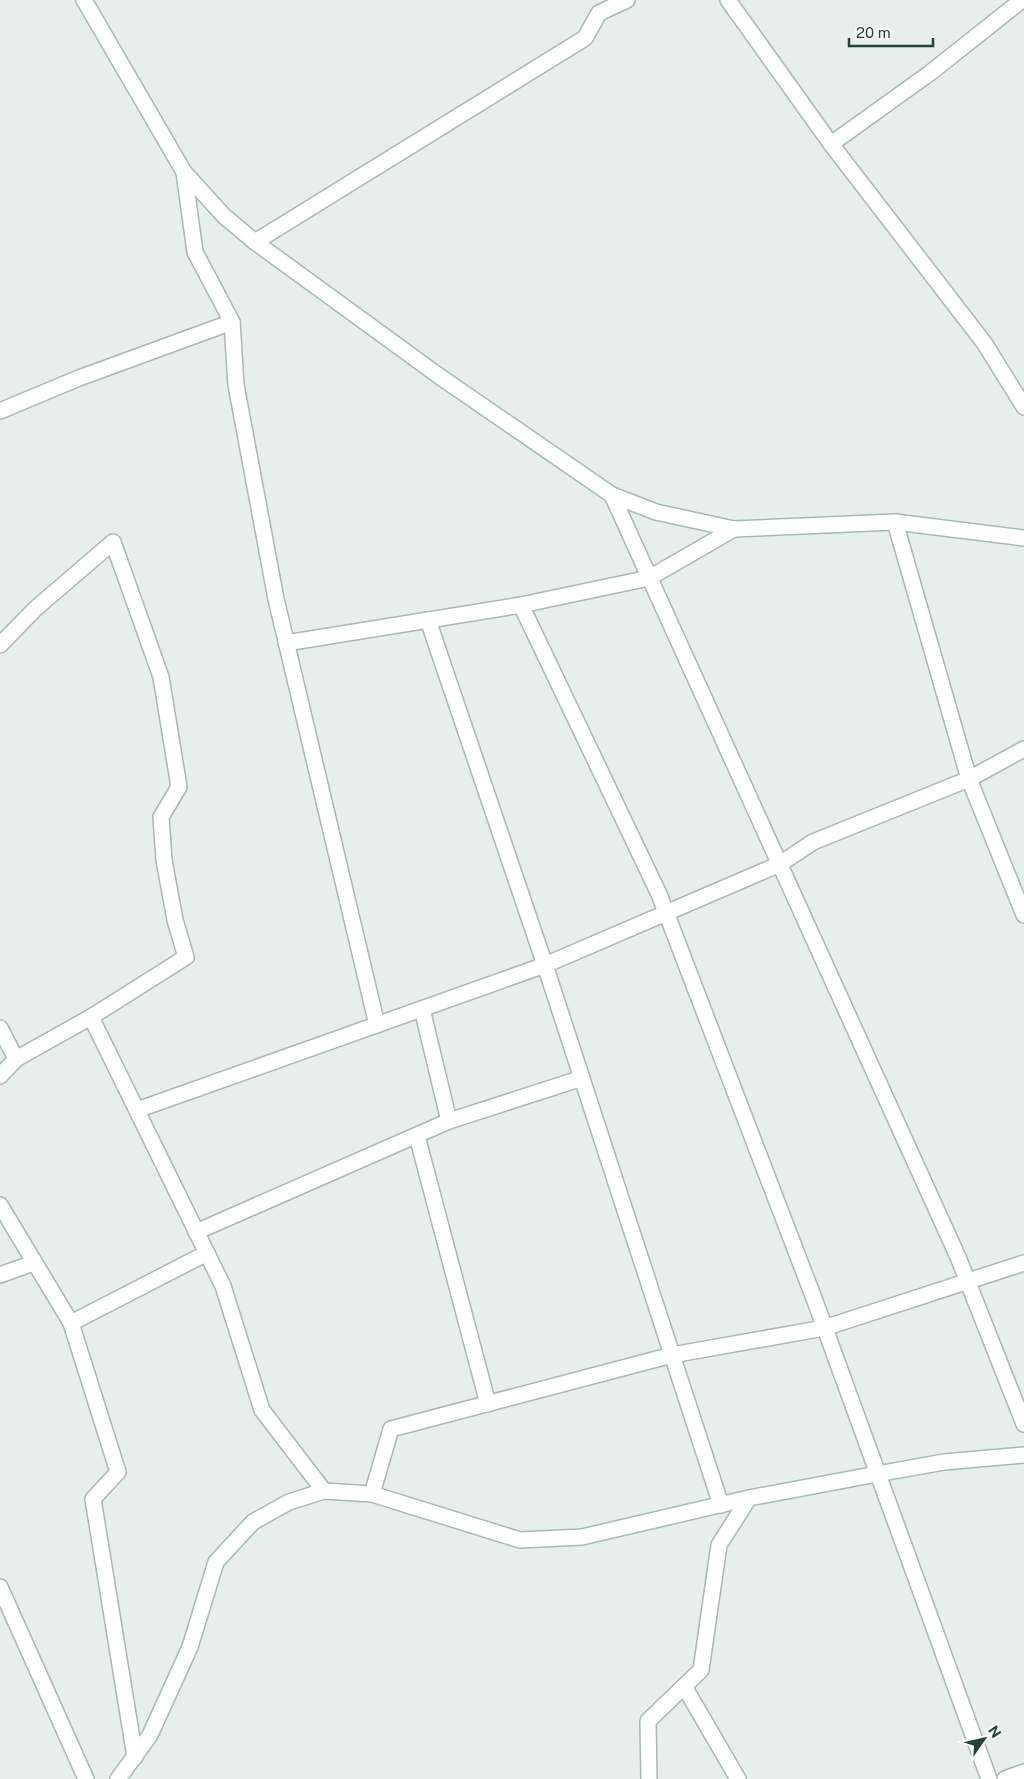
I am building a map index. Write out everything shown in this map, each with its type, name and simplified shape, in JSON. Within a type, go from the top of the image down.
[{"type":"street","points":[[84,0],[184,172],[224,216],[255,242],[439,376],[612,495],[656,512],[734,529],[895,522],[1024,538]]},
{"type":"street","points":[[255,242],[585,38],[599,14],[627,0]]},
{"type":"street","points":[[728,0],[830,144],[985,344],[1024,407]]},
{"type":"street","points":[[830,144],[930,73],[1022,0]]},
{"type":"street","points":[[184,172],[195,252],[232,322],[236,384],[276,599],[377,1025]]},
{"type":"street","points":[[0,411],[79,378],[232,322]]},
{"type":"street","points":[[612,495],[968,1283],[1024,1424]]},
{"type":"street","points":[[895,522],[969,779],[1024,915]]},
{"type":"street","points":[[286,643],[521,605],[649,578],[734,529]]},
{"type":"street","points":[[0,645],[34,608],[113,542],[161,677],[179,788],[161,817],[164,860],[175,920],[186,957],[92,1017],[16,1059],[0,1076]]},
{"type":"street","points":[[521,605],[666,914],[824,1328],[989,1779]]},
{"type":"street","points":[[428,620],[545,965],[721,1505]]},
{"type":"street","points":[[136,1110],[545,965],[780,864],[813,842],[969,779],[1024,749]]},
{"type":"street","points":[[422,1009],[449,1121]]},
{"type":"street","points":[[92,1017],[223,1286],[262,1410],[324,1491]]},
{"type":"street","points":[[0,1028],[16,1059]]},
{"type":"street","points":[[196,1232],[449,1121],[582,1078]]},
{"type":"street","points":[[416,1136],[488,1404]]},
{"type":"street","points":[[0,1205],[33,1263],[71,1323],[118,1472],[93,1499],[135,1757]]},
{"type":"street","points":[[71,1323],[207,1253]]},
{"type":"street","points":[[0,1275],[33,1263]]},
{"type":"street","points":[[372,1494],[391,1429],[672,1355],[824,1328],[968,1283],[1024,1263]]},
{"type":"street","points":[[121,1778],[150,1735],[190,1647],[216,1562],[253,1522],[289,1502],[324,1491],[372,1494],[520,1540],[582,1537],[749,1498],[877,1474],[944,1462],[1024,1455]]},
{"type":"street","points":[[649,1779],[648,1722],[701,1670],[718,1545],[749,1498]]},
{"type":"street","points":[[0,1587],[86,1779]]},
{"type":"street","points":[[684,1686],[738,1779]]},
{"type":"street","points":[[1005,1779],[1024,1772]]}]
